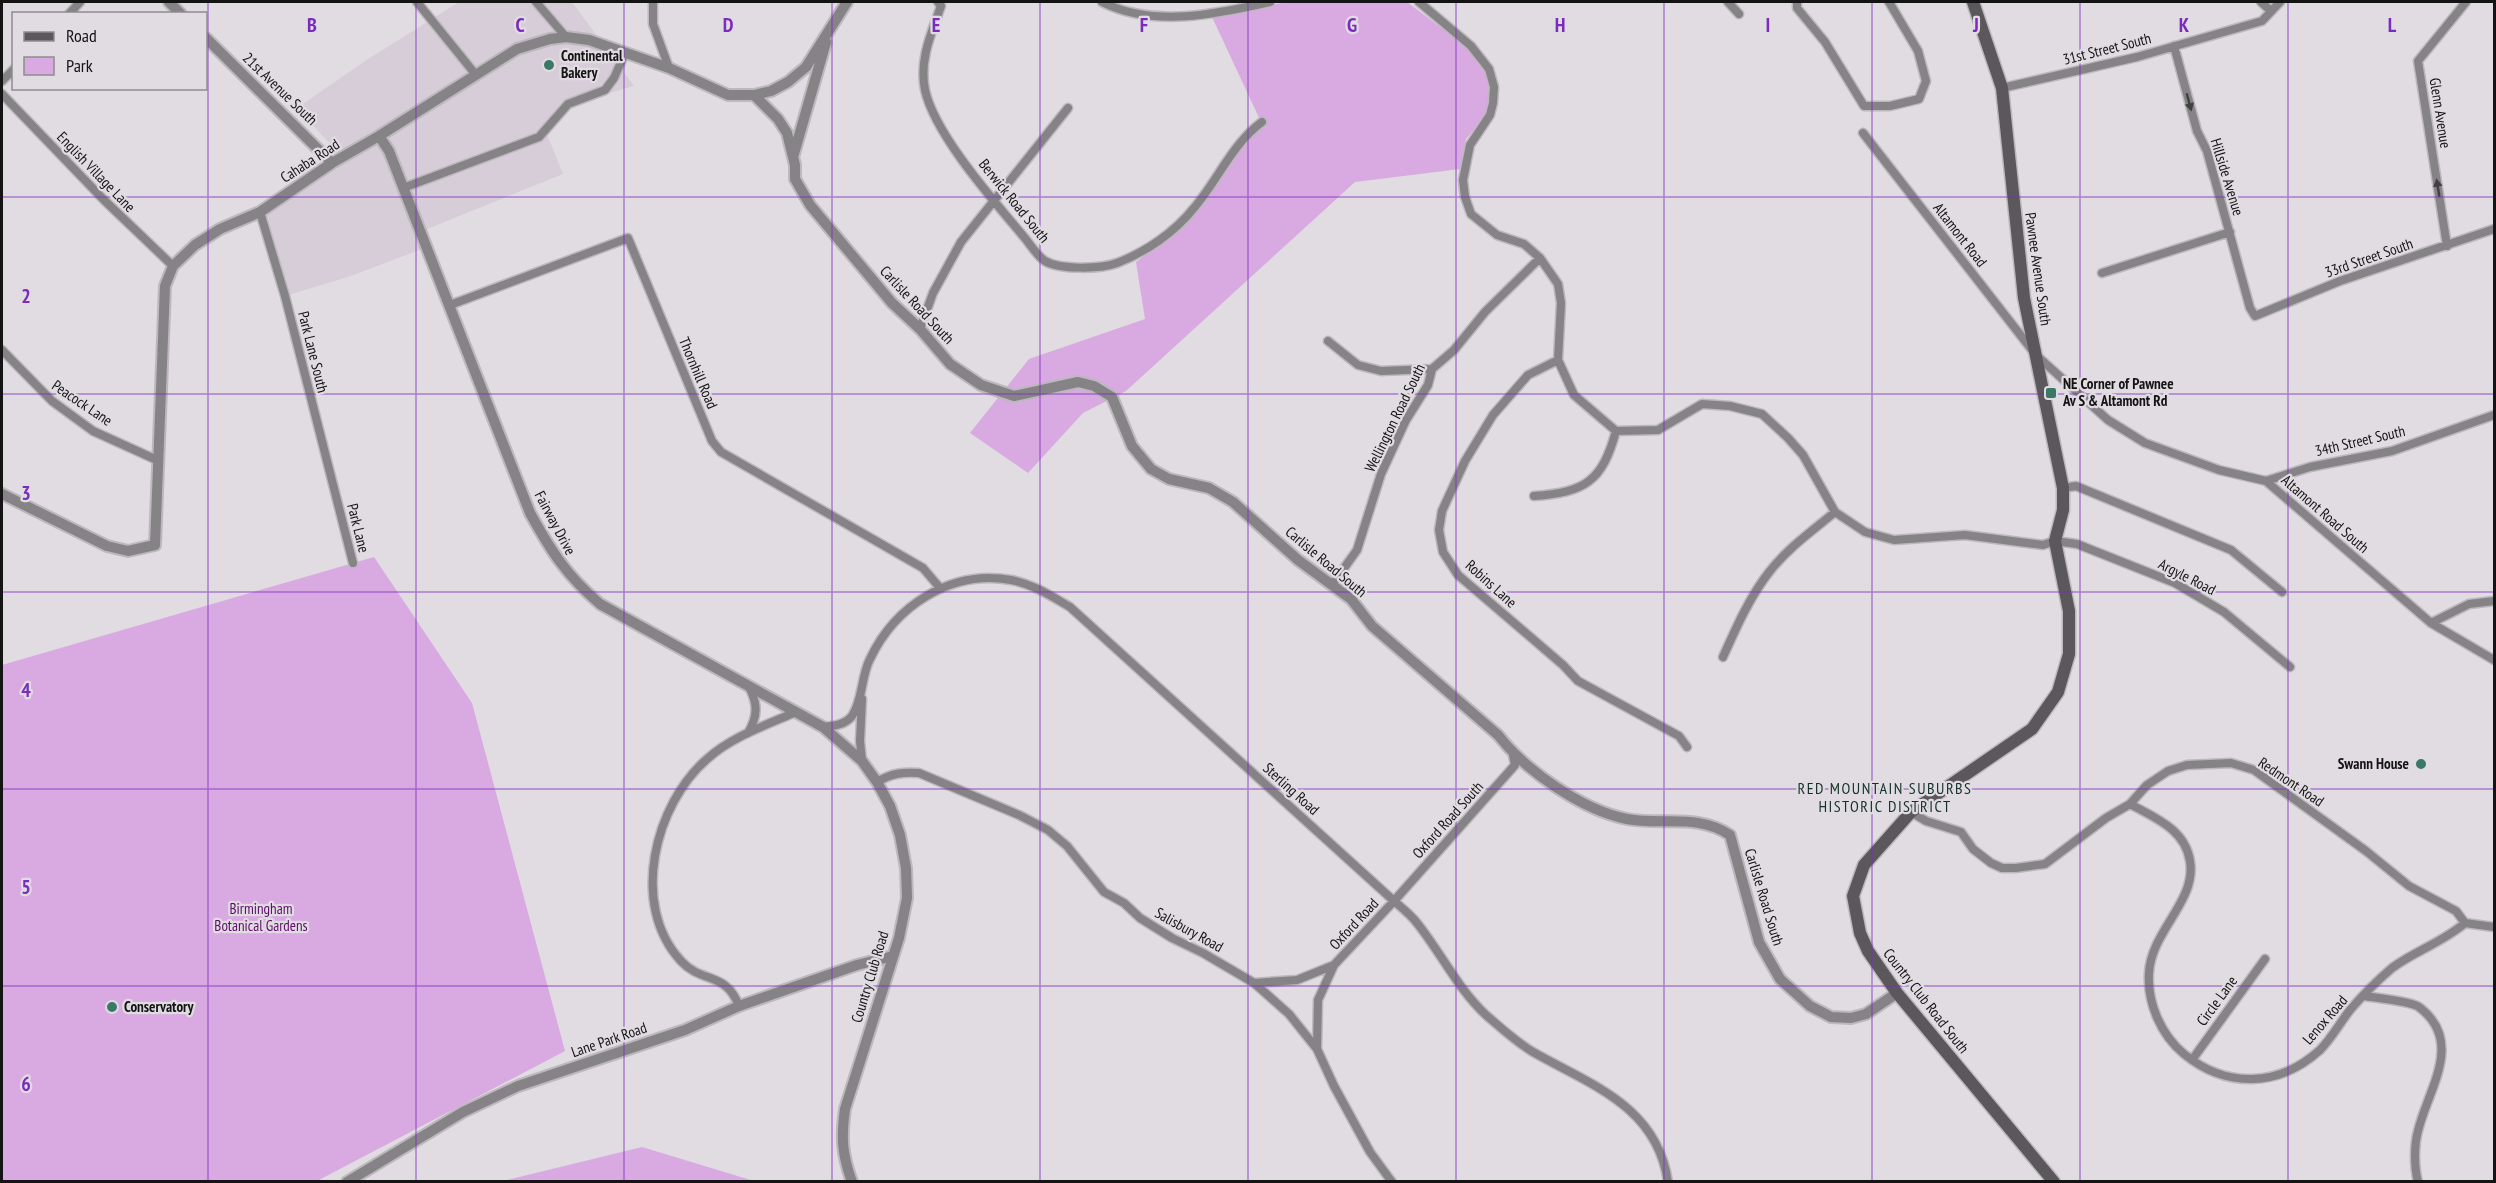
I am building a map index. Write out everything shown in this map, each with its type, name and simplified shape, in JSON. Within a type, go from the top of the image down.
[{"type":"main road","name":"Pawnee Avenue South","points":[[1973,2],[2002,88],[2024,298],[2063,488],[2063,510],[2055,541]]},
{"type":"main road","name":"Country Club Road South","points":[[2055,541],[2068,611],[2070,654],[2058,692],[2032,729],[1911,812],[1863,865],[1853,896],[1860,933],[1868,951],[1897,993],[2055,1182]]},
{"type":"street","points":[[417,2],[476,75]]},
{"type":"street","points":[[536,2],[566,38]]},
{"type":"street","points":[[653,2],[653,24],[669,68]]},
{"type":"street","name":"Cahaba Road","points":[[173,266],[195,245],[212,234],[260,212],[332,163],[517,49],[550,39],[589,40],[669,68],[728,95],[754,94],[771,91],[788,82],[806,67],[847,2]]},
{"type":"street","name":"Berwick Road South","points":[[938,2],[941,6],[924,54],[923,72],[929,105],[945,134],[994,201],[1045,261],[1076,268],[1116,263],[1163,238],[1194,208],[1247,133],[1262,122]]},
{"type":"street","points":[[1102,2],[1139,15],[1184,16],[1270,2]]},
{"type":"street","points":[[1419,2],[1471,46],[1489,69],[1494,87],[1493,103],[1490,115],[1470,145],[1463,180],[1465,197],[1471,214],[1497,235],[1524,244],[1540,258],[1558,284],[1561,303],[1558,360],[1574,395],[1616,431],[1658,430],[1702,404],[1730,406],[1762,414],[1803,455],[1835,512],[1787,552],[1768,573],[1738,623],[1723,657]]},
{"type":"street","points":[[1728,2],[1739,14]]},
{"type":"street","points":[[1797,2],[1797,8],[1825,42],[1864,106],[1890,106],[1919,99],[1926,81],[1918,51],[1889,2]]},
{"type":"street","points":[[2261,2],[2271,11]]},
{"type":"street","name":"31st Street South","points":[[2002,88],[2174,46],[2262,21],[2280,2]]},
{"type":"street","name":"Glenn Avenue","points":[[2447,246],[2418,61],[2466,2]]},
{"type":"street","points":[[793,158],[830,27]]},
{"type":"street","name":"21st Avenue South","points":[[207,39],[332,163]]},
{"type":"street","name":"Hillside Avenue","points":[[2174,46],[2197,131],[2207,151],[2250,308],[2255,316]]},
{"type":"street","points":[[403,188],[539,137],[568,104],[605,90],[614,78],[625,53]]},
{"type":"street","name":"English Village Lane","points":[[2,94],[104,200],[173,266]]},
{"type":"street","name":"Carlisle Road South","points":[[754,94],[778,119],[787,133],[795,179],[810,205],[892,303],[920,329],[950,364],[981,385],[1014,396],[1078,382],[1094,386],[1112,396],[1132,446],[1151,469],[1169,479],[1209,488],[1233,502],[1298,560],[1351,599],[1372,626],[1498,735],[1514,755],[1583,803],[1627,819],[1701,822],[1716,826],[1730,835],[1759,942],[1780,979],[1810,1005],[1831,1017],[1851,1018],[1866,1014],[1897,993]]},
{"type":"street","points":[[920,329],[933,293],[961,242],[1068,108]]},
{"type":"street","name":"Altamont Road","points":[[1863,133],[2036,355]]},
{"type":"street","name":"Fairway Drive","points":[[379,136],[389,151],[530,513],[561,566],[600,604],[823,727],[862,761],[877,782]]},
{"type":"street","name":"Park Lane South","points":[[260,212],[285,296],[337,499]]},
{"type":"street","name":"33rd Street South","points":[[2255,316],[2340,281],[2494,230]]},
{"type":"street","points":[[2102,273],[2230,232]]},
{"type":"street","name":"Thornhill Road","points":[[450,305],[628,238],[712,441],[721,452],[923,568],[940,588]]},
{"type":"street","name":"Wellington Road South","points":[[1332,585],[1357,550],[1381,474],[1406,420],[1428,385],[1432,369],[1454,350],[1485,312],[1540,258]]},
{"type":"street","points":[[2,494],[107,546],[128,551],[155,545],[165,286],[173,266]]},
{"type":"street","points":[[1328,341],[1358,365],[1381,371],[1432,369]]},
{"type":"street","name":"Peacock Lane","points":[[2,350],[39,390],[93,431],[159,461]]},
{"type":"street","name":"Altamont Road South","points":[[2036,355],[2108,420],[2145,443],[2219,470],[2266,481],[2431,623],[2494,660]]},
{"type":"street","name":"Robins Lane","points":[[1558,360],[1528,375],[1493,415],[1465,461],[1442,511],[1439,530],[1443,552],[1458,575],[1563,665],[1578,681],[1679,736],[1687,747]]},
{"type":"street","name":"34th Street South","points":[[2266,481],[2310,466],[2392,451],[2494,415]]},
{"type":"street","points":[[1534,496],[1561,494],[1580,488],[1599,472],[1609,455],[1616,431]]},
{"type":"street","points":[[2063,488],[2076,486],[2231,550],[2282,592]]},
{"type":"street","name":"Park Lane","points":[[337,499],[353,563]]},
{"type":"street","name":"Argyle Road","points":[[1835,512],[1865,532],[1894,540],[1965,535],[2043,545],[2055,541],[2077,544],[2175,583],[2223,612],[2290,667]]},
{"type":"street","name":"Sterling Road","points":[[823,727],[836,726],[851,717],[868,662],[882,635],[902,613],[923,597],[940,588],[976,579],[1011,580],[1041,590],[1070,607],[1416,922],[1458,983],[1485,1014],[1530,1050],[1615,1096],[1633,1111],[1651,1134],[1665,1163],[1668,1182]]},
{"type":"street","points":[[2431,623],[2469,604],[2494,601]]},
{"type":"street","points":[[748,733],[755,721],[757,710],[750,687]]},
{"type":"street","name":"Sterling Road","points":[[862,687],[860,741],[862,761]]},
{"type":"street","points":[[739,1006],[734,992],[725,984],[703,976],[681,962],[668,943],[659,920],[653,890],[653,859],[658,839],[676,795],[691,774],[709,756],[748,733],[795,712]]},
{"type":"street","name":"Oxford Road South","points":[[1394,901],[1515,765],[1514,755]]},
{"type":"street","name":"Redmont Road","points":[[1911,812],[1926,821],[1961,832],[1973,849],[1991,863],[2002,868],[2045,864],[2106,818],[2130,804],[2147,785],[2168,771],[2187,765],[2231,763],[2254,770],[2366,851],[2409,886],[2456,911],[2465,923]]},
{"type":"street","name":"Salisbury Road","points":[[877,782],[888,775],[902,772],[920,773],[1019,815],[1048,830],[1068,846],[1104,892],[1124,903],[1140,918],[1172,938],[1254,983],[1289,1014],[1317,1049],[1334,1086],[1370,1152],[1392,1182]]},
{"type":"street","name":"Country Club Road","points":[[852,1182],[844,1157],[842,1136],[845,1109],[899,938],[907,898],[906,868],[900,836],[890,806],[877,782]]},
{"type":"street","name":"Lenox Road","points":[[2130,804],[2173,828],[2186,846],[2191,862],[2188,890],[2158,937],[2149,973],[2153,1006],[2160,1025],[2173,1044],[2207,1070],[2233,1078],[2259,1079],[2292,1071],[2321,1049],[2364,996],[2393,968],[2454,933],[2465,923]]},
{"type":"street","name":"Oxford Road","points":[[1334,965],[1394,901]]},
{"type":"street","points":[[2465,923],[2494,927]]},
{"type":"street","name":"Lane Park Road","points":[[347,1182],[463,1112],[518,1086],[685,1030],[739,1006],[857,965],[893,956]]},
{"type":"street","name":"Circle Lane","points":[[2192,1060],[2265,959]]},
{"type":"street","points":[[1254,983],[1297,980],[1334,965]]},
{"type":"street","points":[[1317,1049],[1318,1000],[1334,965]]},
{"type":"street","name":"Lenox Road","points":[[2364,996],[2417,1006],[2437,1029],[2442,1046],[2442,1063],[2418,1132],[2415,1169],[2418,1182]]},
{"type":"shaded area","points":[[459,2],[572,2],[634,86],[567,108],[547,134],[563,174],[420,232],[425,248],[348,277],[285,296],[260,212],[332,163],[332,146],[297,108],[365,61]]},
{"type":"green space","points":[[1286,2],[1407,2],[1472,51],[1486,73],[1491,94],[1487,114],[1466,139],[1460,169],[1355,182],[1126,391],[1083,413],[1028,473],[970,433],[1029,359],[1145,319],[1136,262],[1171,236],[1261,122],[1212,17]]},
{"type":"green space","name":"Birmingham Botanical Gardens","points":[[374,557],[472,703],[565,1051],[317,1181],[2,1182],[2,665]]},
{"type":"green space","points":[[642,1147],[754,1181],[503,1181]]},
{"type":"place","name":"Continental Bakery","points":[[549,65]]},
{"type":"place","name":"NE Corner of Pawnee Av S & Altamont Rd","points":[[2051,393]]},
{"type":"place","name":"Swann House","points":[[2421,764]]},
{"type":"place","name":"Conservatory","points":[[112,1007]]},
{"type":"district","name":"RED MOUNTAIN SUBURBS HISTORIC DISTRICT","points":[[1885,797]]}]
